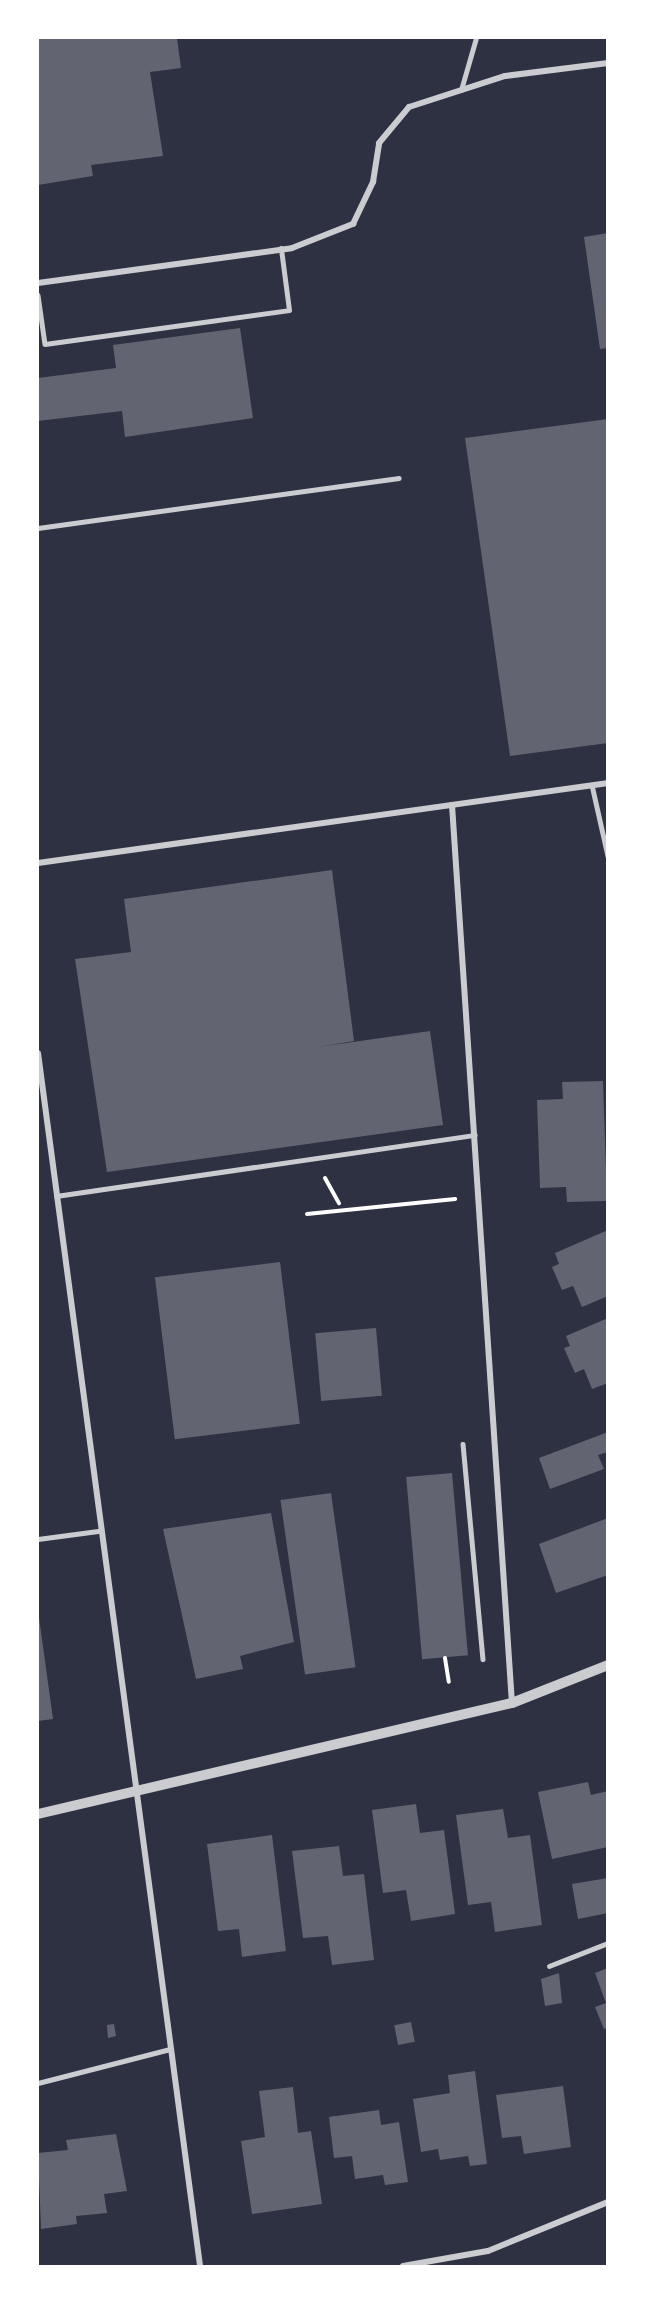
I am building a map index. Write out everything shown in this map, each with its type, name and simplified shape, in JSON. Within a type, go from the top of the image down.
[{"type":"street","points":[[38,283],[281,249],[353,224],[373,182],[379,143],[410,106],[505,76],[608,63]]},
{"type":"street","points":[[38,863],[608,783]]},
{"type":"street","points":[[452,805],[512,1703]]},
{"type":"street","points":[[38,1053],[99,1531],[138,1792],[200,2266]]},
{"type":"street","points":[[38,1814],[512,1703],[608,1665]]},
{"type":"street","points":[[403,2266],[488,2251],[608,2202]]},
{"type":"lane","points":[[461,90],[476,38]]},
{"type":"lane","points":[[38,295],[45,345],[289,310],[281,249]]},
{"type":"lane","points":[[38,528],[399,478]]},
{"type":"lane","points":[[592,785],[608,856]]},
{"type":"lane","points":[[56,1196],[475,1135]]},
{"type":"lane","points":[[463,1444],[483,1659]]},
{"type":"lane","points":[[38,1539],[99,1531]]},
{"type":"lane","points":[[549,1966],[608,1942]]},
{"type":"lane","points":[[38,2083],[170,2049]]},
{"type":"path","points":[[323,1175],[339,1203]]},
{"type":"path","points":[[307,1214],[460,1198]]},
{"type":"path","points":[[445,1658],[449,1682]]},
{"type":"building","points":[[38,38],[177,38],[181,68],[150,72],[163,156],[91,165],[93,176],[38,185]]},
{"type":"building","points":[[608,233],[608,348],[600,349],[584,237]]},
{"type":"building","points":[[240,328],[253,418],[125,437],[122,411],[38,421],[38,378],[116,368],[113,345]]},
{"type":"building","points":[[608,419],[608,743],[510,756],[465,438]]},
{"type":"building","points":[[332,870],[354,1041],[318,1047],[430,1031],[443,1125],[107,1172],[75,959],[131,952],[124,899]]},
{"type":"building","points":[[603,1081],[607,1201],[567,1202],[566,1187],[540,1188],[537,1100],[563,1099],[562,1082]]},
{"type":"building","points":[[608,1230],[608,1296],[582,1307],[573,1286],[562,1290],[552,1267],[559,1264],[555,1253]]},
{"type":"building","points":[[280,1262],[300,1424],[175,1439],[155,1277]]},
{"type":"building","points":[[608,1318],[608,1383],[592,1389],[584,1369],[575,1373],[564,1348],[570,1346],[566,1336]]},
{"type":"building","points":[[376,1328],[382,1396],[321,1401],[315,1333]]},
{"type":"building","points":[[608,1432],[608,1452],[598,1455],[604,1469],[550,1489],[539,1458]]},
{"type":"building","points":[[452,1473],[468,1655],[422,1659],[406,1477]]},
{"type":"building","points":[[331,1493],[355,1667],[305,1674],[280,1500]]},
{"type":"building","points":[[271,1513],[294,1642],[240,1656],[243,1669],[196,1679],[163,1529]]},
{"type":"building","points":[[608,1518],[608,1575],[556,1593],[539,1544]]},
{"type":"building","points":[[38,1610],[53,1719],[38,1721]]},
{"type":"building","points":[[588,1782],[591,1795],[608,1791],[608,1847],[552,1859],[538,1792]]},
{"type":"building","points":[[416,1804],[420,1833],[444,1830],[455,1914],[411,1921],[406,1890],[383,1893],[372,1810]]},
{"type":"building","points":[[503,1809],[508,1838],[530,1835],[542,1925],[495,1932],[491,1902],[468,1905],[456,1815]]},
{"type":"building","points":[[272,1835],[286,1951],[242,1957],[239,1929],[218,1931],[207,1844]]},
{"type":"building","points":[[339,1846],[343,1876],[364,1874],[374,1960],[332,1965],[328,1936],[303,1938],[292,1851]]},
{"type":"building","points":[[608,1878],[608,1913],[578,1919],[572,1884]]},
{"type":"building","points":[[608,1968],[608,2028],[604,2029],[595,2007],[606,2003],[595,1973]]},
{"type":"building","points":[[559,1973],[562,2003],[545,2006],[541,1979]]},
{"type":"building","points":[[411,2022],[415,2042],[398,2045],[394,2025]]},
{"type":"building","points":[[114,2024],[116,2036],[108,2038],[107,2025]]},
{"type":"building","points":[[475,2071],[487,2164],[470,2166],[468,2156],[440,2160],[438,2149],[421,2152],[413,2099],[450,2093],[448,2075]]},
{"type":"building","points":[[563,2086],[571,2147],[524,2154],[521,2136],[502,2138],[496,2095]]},
{"type":"building","points":[[293,2087],[298,2133],[311,2131],[322,2204],[252,2214],[241,2141],[265,2137],[259,2091]]},
{"type":"building","points":[[379,2110],[381,2125],[399,2122],[408,2182],[385,2185],[383,2175],[355,2179],[352,2156],[334,2158],[329,2117]]},
{"type":"building","points":[[116,2134],[127,2191],[104,2194],[107,2213],[76,2216],[77,2224],[41,2229],[38,2153],[68,2150],[66,2140]]}]
